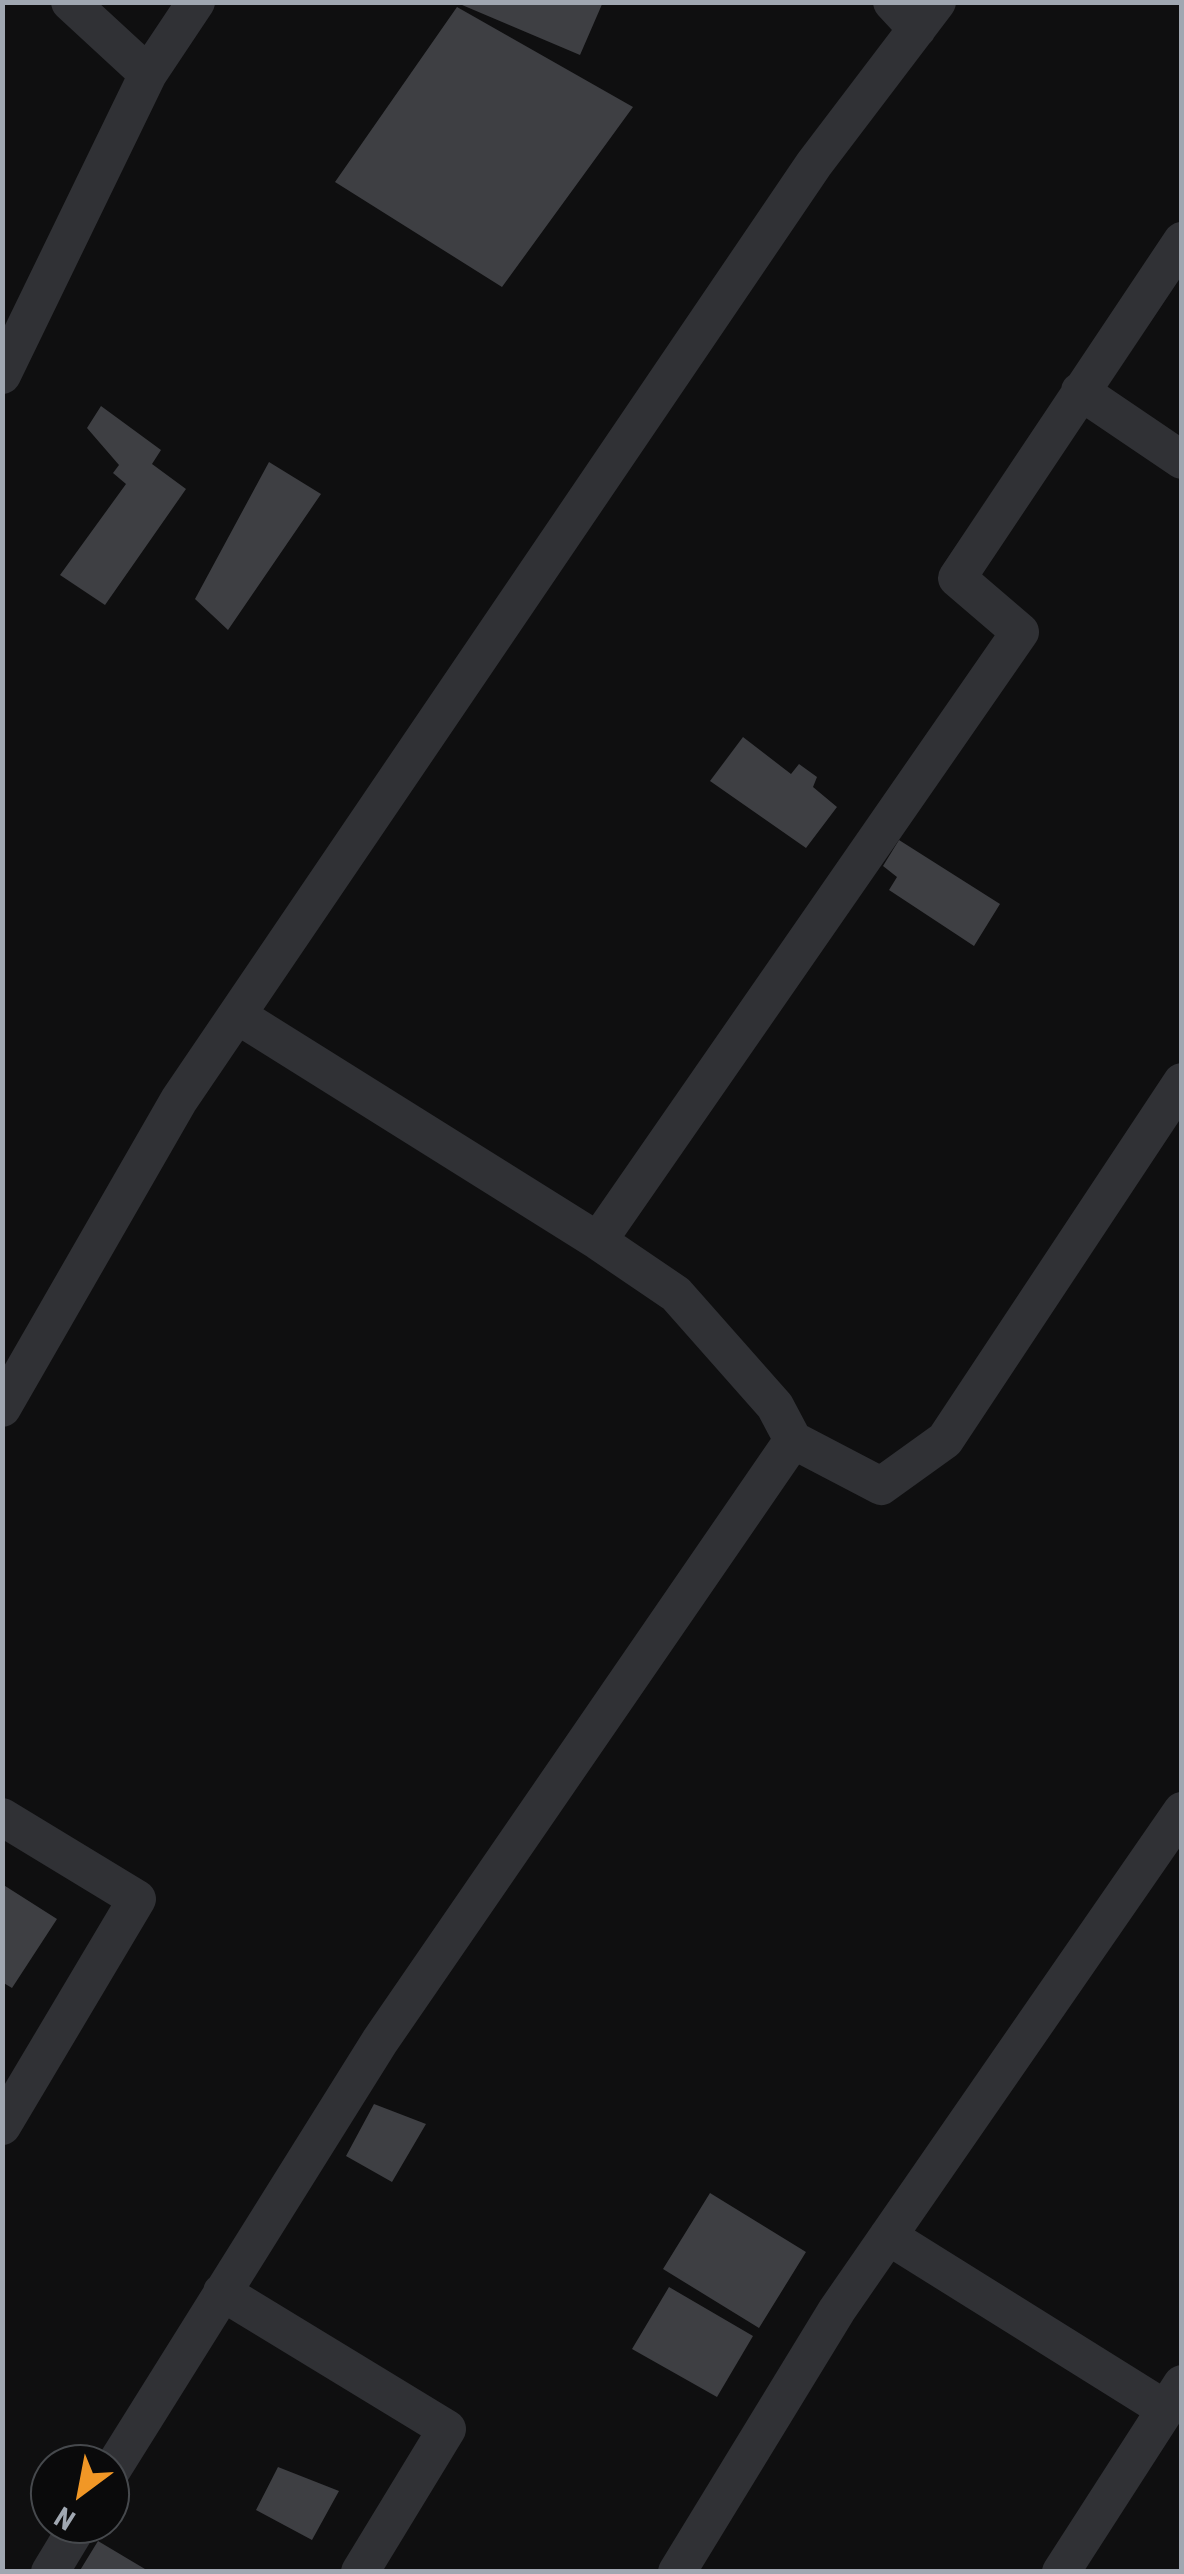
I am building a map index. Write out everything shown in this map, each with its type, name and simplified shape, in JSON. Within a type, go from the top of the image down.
[{"type":"street","points":[[70,2],[148,74]]},
{"type":"street","points":[[2,375],[148,74],[196,2]]},
{"type":"street","points":[[2,1408],[179,1100],[916,11]]},
{"type":"street","points":[[598,1241],[1020,632],[958,578],[1182,241]]},
{"type":"street","points":[[1080,391],[1182,460]]},
{"type":"street","points":[[236,1014],[676,1294],[775,1406],[793,1440],[881,1486],[945,1440],[1182,1082]]},
{"type":"street","points":[[128,2444],[380,2041],[793,1440]]},
{"type":"street","points":[[677,2572],[837,2310],[1182,1811]]},
{"type":"street","points":[[2,1817],[137,1899],[2,2126]]},
{"type":"street","points":[[888,2236],[1173,2397],[1061,2572]]},
{"type":"street","points":[[222,2292],[447,2428],[360,2572]]},
{"type":"street","points":[[50,2572],[67,2544]]},
{"type":"building","points":[[455,2],[603,2],[580,55]]},
{"type":"building","points":[[457,7],[633,107],[502,287],[335,182]]},
{"type":"building","points":[[101,406],[161,450],[152,464],[186,489],[105,605],[60,575],[126,484],[113,473],[119,465],[87,428]]},
{"type":"building","points":[[269,462],[321,494],[228,630],[195,599]]},
{"type":"building","points":[[743,737],[791,774],[799,764],[817,777],[813,787],[837,807],[806,848],[710,781]]},
{"type":"building","points":[[899,840],[1000,904],[974,946],[889,890],[897,877],[883,866]]},
{"type":"building","points":[[2,1884],[57,1919],[12,1988],[2,1982]]},
{"type":"building","points":[[374,2104],[426,2124],[392,2182],[346,2156]]},
{"type":"building","points":[[710,2193],[806,2252],[759,2328],[663,2269]]},
{"type":"building","points":[[669,2287],[753,2336],[717,2397],[632,2349]]},
{"type":"building","points":[[278,2467],[339,2491],[312,2540],[256,2510]]},
{"type":"building","points":[[96,2544],[103,2544],[150,2572],[79,2572]]}]
